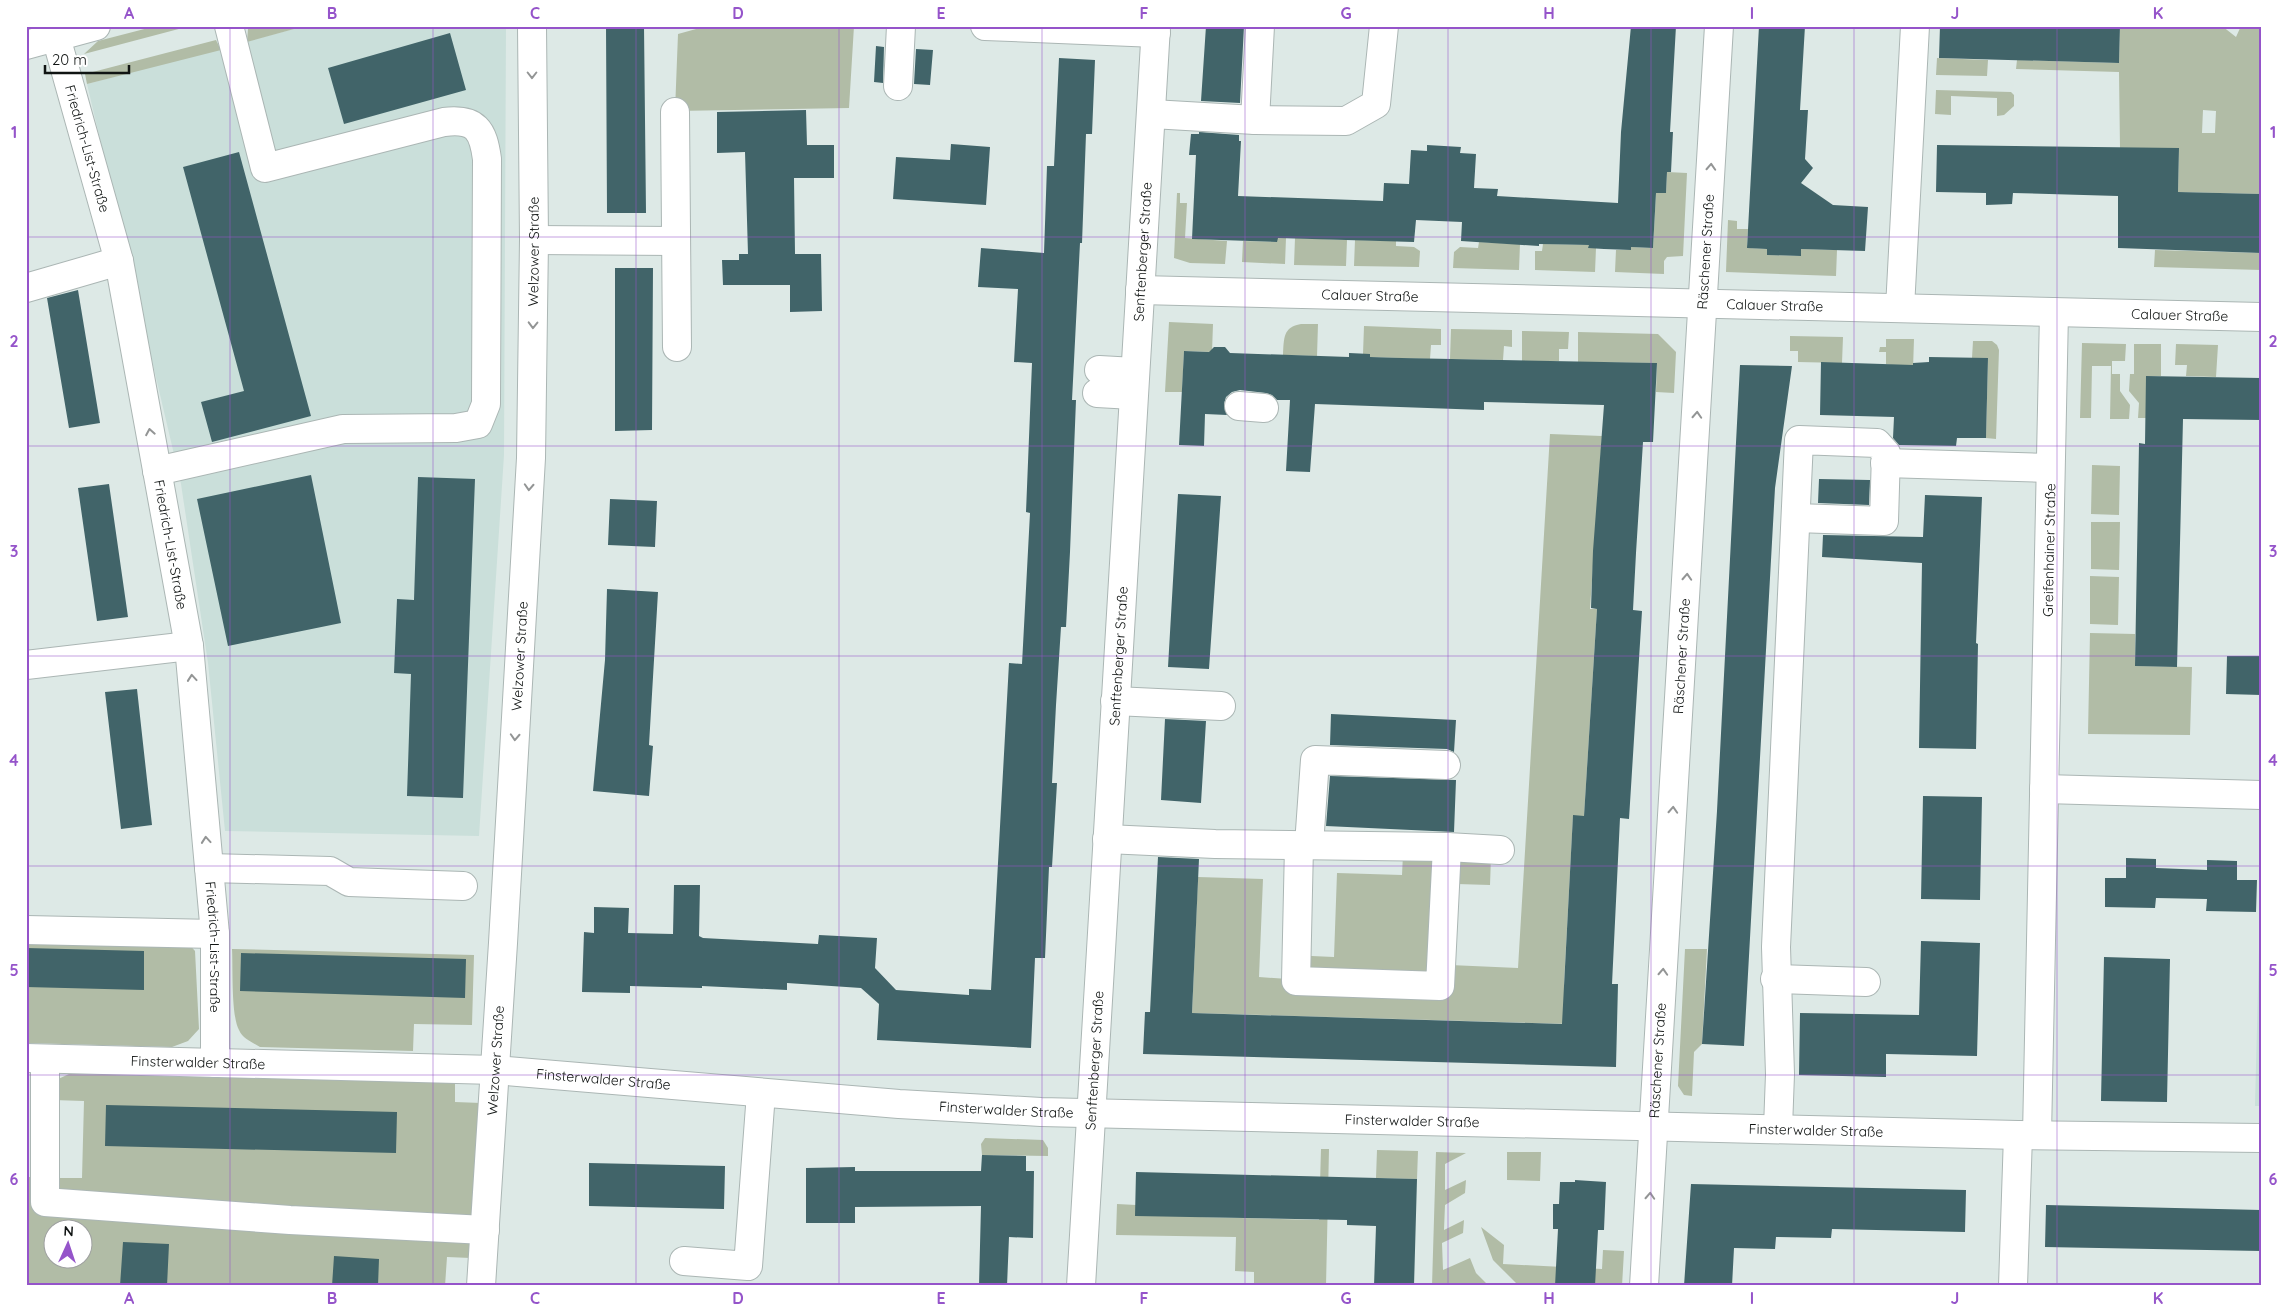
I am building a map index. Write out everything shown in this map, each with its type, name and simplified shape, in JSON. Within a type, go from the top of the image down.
[{"type":"street","points":[[26,45],[96,26]]},
{"type":"street","points":[[157,471],[343,429],[456,428],[478,424],[486,404],[487,159],[482,134],[474,126],[461,120],[444,122],[265,168],[230,26]]},
{"type":"street","name":"Welzower Straße","points":[[481,1286],[531,458],[534,240],[532,26]]},
{"type":"street","points":[[898,86],[901,26]]},
{"type":"street","points":[[985,26],[1156,30]]},
{"type":"street","points":[[1255,120],[1260,26]]},
{"type":"street","points":[[1152,114],[1255,120],[1346,121],[1376,104],[1384,26]]},
{"type":"street","name":"Räschener Straße","points":[[1644,1286],[1719,26]]},
{"type":"street","points":[[1900,308],[1915,26]]},
{"type":"street","name":"Senftenberger Straße","points":[[1081,1286],[1156,30]]},
{"type":"street","name":"Friedrich-List-Straße","points":[[56,37],[119,261],[189,646],[215,934],[215,1063]]},
{"type":"street","points":[[675,112],[677,347]]},
{"type":"street","points":[[534,240],[675,241]]},
{"type":"street","points":[[26,288],[119,261]]},
{"type":"street","name":"Calauer Straße","points":[[1140,290],[2261,317]]},
{"type":"street","name":"Greifenhainer Straße","points":[[2027,1135],[2030,988],[2044,789],[2054,312]]},
{"type":"street","points":[[1098,381],[1134,383]]},
{"type":"street","points":[[1778,1128],[1780,1074],[1776,978],[1798,440],[1877,443],[1886,453],[1884,521],[1796,518]]},
{"type":"street","points":[[1885,463],[2050,468]]},
{"type":"street","points":[[26,665],[189,646]]},
{"type":"street","points":[[1115,701],[1221,706]]},
{"type":"street","points":[[1446,765],[1315,760],[1304,846],[1296,980],[1440,986],[1447,847]]},
{"type":"street","points":[[2044,789],[2261,795]]},
{"type":"street","points":[[1107,839],[1304,846],[1447,847],[1500,850]]},
{"type":"street","points":[[208,868],[330,871],[349,882],[463,886]]},
{"type":"street","points":[[26,930],[215,934]]},
{"type":"street","points":[[1776,978],[1866,982]]},
{"type":"street","points":[[36,1058],[45,1202],[290,1220],[484,1230]]},
{"type":"street","name":"Finsterwalder Straße","points":[[36,1058],[495,1070],[761,1093],[1041,1112],[2027,1135],[2261,1138]]},
{"type":"street","points":[[684,1261],[748,1266],[761,1093]]},
{"type":"street","points":[[2013,1286],[2027,1135]]},
{"type":"shaded area","points":[[305,26],[506,26],[504,455],[479,836],[225,831],[208,663],[181,484],[87,84]]},
{"type":"shaded area","points":[[2261,869],[2261,1106],[2255,1106]]},
{"type":"green space","points":[[156,26],[190,26],[84,54],[98,41]]},
{"type":"green space","points":[[258,26],[305,26],[247,42],[248,29]]},
{"type":"green space","points":[[707,26],[854,26],[849,108],[675,111],[678,34]]},
{"type":"green space","points":[[2120,26],[2222,26],[2236,37],[2241,26],[2261,26],[2261,194],[2178,192],[2179,148],[2120,148],[2119,72],[2016,69],[2017,60],[2119,63]],"holes":[[[2203,110],[2216,111],[2215,133],[2202,133]]]},
{"type":"green space","points":[[216,40],[221,50],[87,84],[85,74]]},
{"type":"green space","points":[[1937,58],[1988,60],[1987,76],[1936,75]]},
{"type":"green space","points":[[1936,90],[2011,92],[2014,95],[2014,106],[2004,115],[1997,116],[1997,98],[1951,96],[1951,115],[1935,114]]},
{"type":"green space","points":[[1667,172],[1687,173],[1683,256],[1667,257],[1664,261],[1664,274],[1615,272],[1616,250],[1631,250],[1631,247],[1653,248],[1656,193],[1666,193]]},
{"type":"green space","points":[[1177,193],[1180,193],[1180,203],[1187,203],[1185,238],[1227,241],[1225,264],[1190,263],[1174,258]]},
{"type":"green space","points":[[1728,220],[1737,221],[1737,229],[1748,229],[1747,245],[1750,248],[1767,249],[1767,255],[1801,256],[1801,249],[1837,250],[1836,276],[1726,272]]},
{"type":"green space","points":[[1277,238],[1286,238],[1285,264],[1242,262],[1243,241],[1277,242]]},
{"type":"green space","points":[[1295,238],[1347,240],[1346,266],[1294,265]]},
{"type":"green space","points":[[1355,240],[1396,241],[1396,246],[1414,247],[1420,251],[1419,267],[1354,266]]},
{"type":"green space","points":[[1479,242],[1520,244],[1519,270],[1453,268],[1454,252],[1460,247],[1478,248]]},
{"type":"green space","points":[[1543,244],[1589,245],[1589,248],[1596,248],[1595,272],[1535,270],[1535,251],[1542,251]]},
{"type":"green space","points":[[2155,250],[2261,253],[2261,270],[2154,267]]},
{"type":"green space","points":[[1169,322],[1213,324],[1212,352],[1184,351],[1182,392],[1165,392]]},
{"type":"green space","points":[[1318,324],[1317,356],[1283,355],[1286,334],[1295,325]]},
{"type":"green space","points":[[1364,326],[1441,329],[1441,345],[1431,345],[1430,359],[1370,357],[1370,354],[1363,354]]},
{"type":"green space","points":[[1451,329],[1512,330],[1512,347],[1504,346],[1503,360],[1450,359]]},
{"type":"green space","points":[[1522,331],[1569,332],[1568,349],[1559,349],[1559,361],[1522,361]]},
{"type":"green space","points":[[1578,332],[1658,334],[1676,352],[1674,393],[1656,392],[1657,363],[1578,362]]},
{"type":"green space","points":[[1790,336],[1843,337],[1842,363],[1798,362],[1798,351],[1790,351]]},
{"type":"green space","points":[[1886,339],[1914,339],[1913,369],[1886,364],[1886,352],[1879,352],[1880,347],[1886,347]]},
{"type":"green space","points":[[1973,341],[1992,341],[1999,350],[1996,439],[1986,438],[1988,358],[1972,358]]},
{"type":"green space","points":[[2082,343],[2126,344],[2125,361],[2112,361],[2112,374],[2120,374],[2120,391],[2130,405],[2129,419],[2110,419],[2111,366],[2092,366],[2091,418],[2080,418]]},
{"type":"green space","points":[[2134,344],[2161,344],[2161,376],[2146,376],[2146,418],[2138,418],[2139,403],[2129,391],[2130,374],[2134,374]]},
{"type":"green space","points":[[2176,344],[2218,345],[2216,377],[2186,376],[2187,365],[2175,365]]},
{"type":"green space","points":[[1550,434],[1602,436],[1590,609],[1597,609],[1584,816],[1573,816],[1564,984],[1571,1024],[1192,1013],[1198,877],[1263,879],[1259,977],[1288,979],[1289,955],[1334,957],[1337,873],[1402,875],[1403,854],[1491,857],[1490,885],[1457,884],[1450,965],[1518,968]]},
{"type":"green space","points":[[2092,465],[2120,466],[2119,515],[2091,514]]},
{"type":"green space","points":[[2091,522],[2120,522],[2119,570],[2091,569]]},
{"type":"green space","points":[[2090,576],[2119,577],[2118,625],[2090,624]]},
{"type":"green space","points":[[2090,633],[2135,634],[2135,666],[2192,667],[2190,735],[2088,734]]},
{"type":"green space","points":[[26,939],[187,942],[195,951],[199,1029],[188,1041],[172,1047],[26,1043]]},
{"type":"green space","points":[[232,949],[474,955],[472,1025],[414,1024],[413,1051],[260,1047],[243,1036],[236,1023]]},
{"type":"green space","points":[[1685,949],[1707,949],[1702,1044],[1694,1052],[1692,1096],[1684,1095],[1678,1086]]},
{"type":"green space","points":[[69,1074],[455,1083],[455,1102],[481,1103],[474,1217],[53,1197],[54,1178],[82,1178],[84,1101],[53,1100],[54,1081]]},
{"type":"green space","points":[[985,1138],[1043,1140],[1048,1148],[1048,1156],[982,1155],[981,1144]]},
{"type":"green space","points":[[1321,1149],[1329,1149],[1326,1286],[1254,1286],[1254,1272],[1235,1271],[1236,1237],[1116,1235],[1117,1204],[1136,1205],[1198,1217],[1319,1220]]},
{"type":"green space","points":[[1377,1150],[1418,1151],[1417,1179],[1376,1178]]},
{"type":"green space","points":[[1436,1152],[1466,1153],[1445,1164],[1445,1190],[1466,1180],[1465,1193],[1445,1205],[1444,1230],[1464,1220],[1463,1233],[1442,1243],[1443,1270],[1470,1258],[1476,1273],[1487,1284],[1486,1286],[1432,1286]]},
{"type":"green space","points":[[1507,1152],[1541,1152],[1540,1181],[1507,1180]]},
{"type":"green space","points":[[26,1177],[37,1177],[36,1211],[459,1236],[470,1244],[471,1258],[447,1257],[445,1286],[26,1286]]},
{"type":"green space","points":[[1481,1227],[1504,1245],[1503,1264],[1602,1269],[1603,1250],[1624,1251],[1622,1286],[1519,1286],[1493,1260]]},
{"type":"building","points":[[606,26],[644,26],[646,213],[607,213]]},
{"type":"building","points":[[1206,26],[1244,26],[1240,103],[1201,101]]},
{"type":"building","points":[[1631,26],[1676,26],[1670,132],[1673,132],[1671,172],[1667,172],[1666,193],[1656,193],[1653,248],[1631,247],[1631,250],[1588,248],[1589,245],[1539,244],[1539,246],[1461,241],[1462,222],[1416,220],[1414,242],[1278,238],[1277,242],[1192,239],[1196,155],[1189,155],[1191,134],[1199,134],[1199,132],[1239,135],[1239,141],[1241,141],[1238,196],[1383,201],[1384,183],[1409,184],[1411,150],[1427,151],[1427,145],[1461,147],[1460,153],[1476,154],[1474,188],[1498,189],[1497,196],[1618,203],[1621,132]]},
{"type":"building","points":[[1759,26],[1805,26],[1800,110],[1808,110],[1805,159],[1813,168],[1801,183],[1833,205],[1868,207],[1865,251],[1801,249],[1801,256],[1767,255],[1767,249],[1747,248]]},
{"type":"building","points":[[1940,26],[2120,26],[2119,63],[1939,58]]},
{"type":"building","points":[[450,33],[466,90],[344,124],[328,68]]},
{"type":"building","points":[[876,46],[884,47],[883,83],[874,82]]},
{"type":"building","points":[[916,49],[933,50],[930,85],[914,84]]},
{"type":"building","points":[[1059,58],[1095,60],[1092,134],[1086,134],[1082,243],[1080,243],[1072,400],[1076,400],[1070,552],[1066,627],[1061,627],[1056,705],[1052,783],[1057,783],[1052,867],[1049,867],[1045,958],[1035,958],[1031,1048],[877,1040],[879,1004],[861,988],[787,983],[787,990],[702,986],[702,988],[630,986],[630,993],[582,992],[584,932],[594,933],[594,907],[629,908],[628,933],[673,934],[674,885],[700,885],[699,936],[703,938],[818,944],[819,935],[877,938],[875,968],[896,990],[969,995],[969,989],[991,990],[1009,663],[1022,664],[1030,513],[1026,512],[1032,363],[1014,362],[1018,289],[978,287],[981,248],[1044,253],[1047,166],[1054,166]]},
{"type":"building","points":[[806,110],[807,145],[834,145],[834,178],[794,178],[795,254],[821,254],[822,311],[790,312],[790,285],[723,285],[722,260],[739,260],[739,254],[748,254],[745,152],[717,153],[717,112]]},
{"type":"building","points":[[951,144],[990,147],[986,205],[893,199],[896,157],[950,160]]},
{"type":"building","points":[[1937,145],[2179,148],[2178,192],[2261,194],[2261,253],[2118,248],[2118,196],[2013,193],[2012,204],[1986,205],[1986,193],[1936,192]]},
{"type":"building","points":[[239,152],[311,416],[212,442],[201,402],[244,391],[183,167]]},
{"type":"building","points":[[615,268],[653,268],[652,430],[615,431]]},
{"type":"building","points":[[78,290],[100,423],[69,428],[47,298]]},
{"type":"building","points":[[1214,347],[1225,347],[1230,353],[1349,357],[1349,353],[1370,354],[1370,357],[1657,363],[1653,442],[1643,442],[1636,553],[1633,610],[1642,611],[1629,819],[1620,818],[1612,984],[1618,984],[1616,1067],[1143,1054],[1145,1012],[1150,1012],[1158,857],[1199,859],[1192,1013],[1562,1024],[1573,815],[1584,816],[1597,609],[1591,608],[1593,551],[1604,405],[1484,402],[1484,410],[1315,404],[1310,472],[1286,471],[1290,400],[1277,400],[1272,395],[1266,393],[1240,390],[1232,392],[1226,397],[1224,404],[1227,415],[1205,414],[1204,446],[1179,445],[1184,351],[1209,352]]},
{"type":"building","points":[[1929,357],[1988,358],[1986,438],[1957,438],[1956,446],[1899,445],[1893,438],[1894,417],[1820,415],[1821,362],[1913,365],[1913,363],[1929,362]]},
{"type":"building","points":[[1740,365],[1792,366],[1775,488],[1744,1046],[1702,1044],[1717,811]]},
{"type":"building","points":[[2146,376],[2261,378],[2261,420],[2183,419],[2177,667],[2135,666],[2139,443],[2145,444]]},
{"type":"building","points":[[311,475],[341,623],[228,646],[197,499]]},
{"type":"building","points":[[418,477],[475,479],[463,798],[407,796],[411,674],[394,673],[397,599],[414,600]]},
{"type":"building","points":[[1819,479],[1870,480],[1869,505],[1818,503]]},
{"type":"building","points":[[109,484],[128,617],[97,621],[78,488]]},
{"type":"building","points":[[1178,494],[1221,496],[1209,669],[1168,667]]},
{"type":"building","points":[[1925,495],[1982,497],[1976,643],[1978,644],[1976,749],[1919,748],[1922,563],[1822,557],[1823,535],[1923,537]]},
{"type":"building","points":[[610,499],[657,501],[655,547],[608,545]]},
{"type":"building","points":[[607,589],[658,592],[649,745],[653,746],[649,796],[593,791],[605,660]]},
{"type":"building","points":[[2227,656],[2261,656],[2261,695],[2226,694]]},
{"type":"building","points":[[137,689],[152,825],[121,829],[105,692]]},
{"type":"building","points":[[1331,714],[1456,720],[1454,752],[1447,749],[1330,745]]},
{"type":"building","points":[[1165,719],[1206,721],[1201,803],[1161,800]]},
{"type":"building","points":[[1330,776],[1456,780],[1454,832],[1326,826]]},
{"type":"building","points":[[1923,796],[1982,797],[1980,900],[1921,899]]},
{"type":"building","points":[[2126,858],[2156,859],[2156,868],[2207,870],[2207,860],[2237,861],[2237,880],[2257,880],[2256,912],[2206,911],[2207,899],[2156,898],[2155,908],[2105,907],[2105,878],[2126,878]]},
{"type":"building","points":[[1921,941],[1980,943],[1977,1056],[1886,1054],[1886,1077],[1799,1075],[1800,1013],[1919,1015]]},
{"type":"building","points":[[26,948],[144,951],[144,990],[26,987]]},
{"type":"building","points":[[241,953],[466,959],[465,998],[240,991]]},
{"type":"building","points":[[2104,957],[2170,959],[2167,1102],[2101,1101]]},
{"type":"building","points":[[106,1105],[397,1112],[396,1153],[105,1146]]},
{"type":"building","points":[[982,1155],[1026,1156],[1026,1171],[1034,1171],[1033,1238],[1009,1237],[1007,1286],[979,1286],[981,1206],[855,1207],[855,1223],[806,1223],[806,1168],[855,1167],[855,1171],[981,1171]]},
{"type":"building","points":[[589,1163],[725,1166],[724,1209],[589,1206]]},
{"type":"building","points":[[1136,1172],[1417,1179],[1414,1286],[1374,1286],[1376,1226],[1347,1225],[1347,1220],[1135,1216]]},
{"type":"building","points":[[1575,1180],[1606,1182],[1604,1230],[1598,1230],[1595,1286],[1555,1286],[1558,1229],[1553,1229],[1553,1204],[1559,1204],[1560,1182],[1575,1182]]},
{"type":"building","points":[[1691,1184],[1966,1190],[1965,1232],[1832,1229],[1831,1238],[1776,1237],[1775,1249],[1734,1248],[1732,1286],[1684,1286]]},
{"type":"building","points":[[2046,1205],[2261,1210],[2261,1251],[2045,1247]]},
{"type":"building","points":[[123,1242],[169,1244],[167,1286],[120,1286]]},
{"type":"building","points":[[334,1256],[379,1259],[378,1286],[332,1286]]}]
